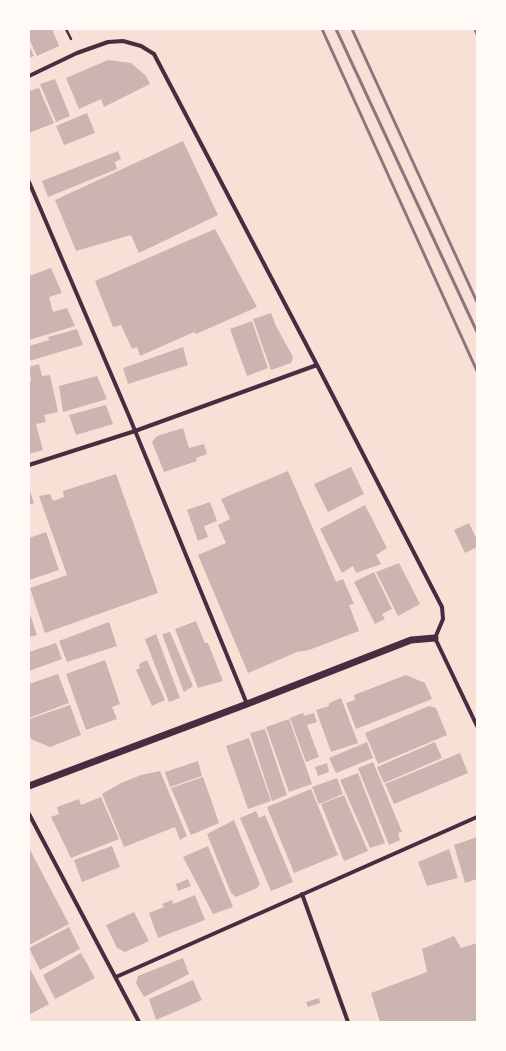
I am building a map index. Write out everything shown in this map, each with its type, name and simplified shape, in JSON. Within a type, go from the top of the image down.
[{"type":"street","points":[[29,76],[77,54],[108,42],[123,41],[141,46],[154,54],[442,607],[443,619],[435,638],[477,726]]},
{"type":"street","points":[[29,182],[135,431],[247,704]]},
{"type":"street","points":[[29,465],[135,431],[317,365]]},
{"type":"street","points":[[29,786],[247,704],[411,640],[435,638]]},
{"type":"street","points":[[29,814],[139,1022]]},
{"type":"street","points":[[116,977],[477,817]]},
{"type":"street","points":[[302,894],[348,1022]]},
{"type":"building","points":[[29,29],[52,29],[59,46],[37,56],[29,39]]},
{"type":"building","points":[[29,45],[34,56],[29,58]]},
{"type":"building","points":[[108,60],[131,63],[146,76],[150,84],[104,107],[101,99],[79,109],[66,78]]},
{"type":"building","points":[[55,79],[70,116],[56,122],[40,84]]},
{"type":"building","points":[[39,88],[54,123],[29,133],[29,91]]},
{"type":"building","points":[[87,113],[95,133],[64,145],[56,126]]},
{"type":"building","points":[[183,141],[218,215],[139,253],[131,235],[76,251],[55,200]]},
{"type":"building","points":[[118,151],[121,159],[115,162],[117,169],[48,197],[42,181]]},
{"type":"building","points":[[215,229],[257,307],[196,334],[194,332],[140,356],[137,347],[132,349],[121,325],[113,327],[95,281]]},
{"type":"building","points":[[51,268],[62,293],[49,297],[53,312],[67,308],[75,326],[29,340],[29,276]]},
{"type":"building","points":[[271,313],[276,326],[293,357],[291,363],[271,370],[253,319]]},
{"type":"building","points":[[252,321],[268,368],[247,376],[230,329]]},
{"type":"building","points":[[77,329],[83,345],[29,361],[29,346],[49,340],[48,337]]},
{"type":"building","points":[[183,347],[188,365],[128,384],[123,368]]},
{"type":"building","points":[[39,364],[42,376],[50,375],[58,412],[44,415],[46,422],[36,424],[43,450],[29,454],[29,381],[31,381],[29,367]]},
{"type":"building","points":[[97,376],[107,399],[63,412],[59,386]]},
{"type":"building","points":[[106,405],[113,424],[76,435],[69,415]]},
{"type":"building","points":[[183,428],[189,448],[204,444],[207,454],[196,458],[197,461],[164,472],[152,442],[157,436]]},
{"type":"building","points":[[351,467],[364,494],[328,512],[314,484]]},
{"type":"building","points":[[288,471],[336,582],[343,579],[354,604],[349,605],[359,631],[309,650],[297,652],[248,673],[198,555],[226,543],[218,525],[230,519],[221,499]]},
{"type":"building","points":[[116,474],[158,593],[45,633],[30,588],[67,575],[39,496],[50,494],[53,501],[64,497],[63,491]]},
{"type":"building","points":[[29,488],[34,503],[29,505]]},
{"type":"building","points":[[210,502],[217,521],[204,526],[208,537],[198,541],[187,510]]},
{"type":"building","points":[[365,505],[387,548],[376,555],[381,564],[356,573],[353,566],[342,573],[320,529]]},
{"type":"building","points":[[469,523],[477,540],[477,547],[465,553],[454,530]]},
{"type":"building","points":[[46,532],[59,570],[29,580],[29,538]]},
{"type":"building","points":[[399,563],[420,604],[398,616],[376,572]]},
{"type":"building","points":[[374,572],[392,609],[382,614],[385,619],[375,624],[354,582]]},
{"type":"building","points":[[29,611],[37,635],[29,637]]},
{"type":"building","points":[[196,621],[205,643],[208,643],[223,681],[198,688],[175,629]]},
{"type":"building","points":[[109,622],[117,646],[67,662],[59,641]]},
{"type":"building","points":[[170,632],[193,686],[184,692],[162,634]]},
{"type":"building","points":[[156,634],[180,698],[169,702],[145,639]]},
{"type":"building","points":[[56,643],[62,659],[29,671],[29,652]]},
{"type":"building","points":[[105,660],[120,704],[112,707],[117,719],[86,730],[66,674]]},
{"type":"building","points":[[147,660],[165,700],[152,706],[136,670],[140,668],[139,664]]},
{"type":"building","points":[[58,674],[69,703],[29,718],[29,684]]},
{"type":"building","points":[[406,675],[425,683],[432,699],[356,729],[346,703],[355,700],[354,695]]},
{"type":"building","points":[[341,698],[358,743],[331,752],[316,710],[329,706],[329,703]]},
{"type":"building","points":[[70,705],[81,735],[50,747],[31,739],[29,719]]},
{"type":"building","points":[[429,706],[436,708],[447,735],[378,764],[365,733]]},
{"type":"building","points":[[303,713],[304,716],[314,713],[317,722],[307,725],[319,757],[306,762],[290,718]]},
{"type":"building","points":[[289,719],[312,784],[289,792],[266,727]]},
{"type":"building","points":[[265,729],[287,795],[272,801],[250,733]]},
{"type":"building","points":[[249,738],[271,801],[248,809],[226,746]]},
{"type":"building","points":[[367,742],[373,758],[336,773],[329,758]]},
{"type":"building","points":[[435,742],[442,758],[384,783],[377,767]]},
{"type":"building","points":[[460,753],[468,773],[394,804],[385,784]]},
{"type":"building","points":[[198,761],[202,776],[170,787],[165,772]]},
{"type":"building","points":[[373,762],[402,832],[398,833],[400,840],[389,845],[358,768]]},
{"type":"building","points":[[327,763],[329,772],[318,776],[315,767]]},
{"type":"building","points":[[160,771],[187,836],[180,840],[175,827],[124,847],[102,794],[121,783],[141,775]]},
{"type":"building","points":[[358,773],[385,843],[370,848],[340,780]]},
{"type":"building","points":[[203,777],[219,823],[191,835],[171,788]]},
{"type":"building","points":[[337,778],[343,794],[319,804],[312,787]]},
{"type":"building","points":[[311,789],[338,855],[294,873],[267,807]]},
{"type":"building","points":[[344,795],[368,851],[344,861],[321,804]]},
{"type":"building","points":[[101,797],[119,839],[71,858],[51,817],[59,814],[57,807],[79,799],[81,805]]},
{"type":"building","points":[[256,811],[259,818],[265,815],[293,882],[271,891],[240,818]]},
{"type":"building","points":[[234,820],[260,884],[257,888],[236,897],[231,893],[207,834]]},
{"type":"building","points":[[477,837],[477,879],[465,883],[454,845]]},
{"type":"building","points":[[112,846],[120,867],[82,882],[74,860]]},
{"type":"building","points":[[208,846],[233,907],[213,914],[183,857]]},
{"type":"building","points":[[29,848],[69,924],[29,945]]},
{"type":"building","points":[[449,849],[458,878],[427,886],[418,862]]},
{"type":"building","points":[[188,879],[191,886],[178,891],[176,884]]},
{"type":"building","points":[[195,895],[205,920],[158,938],[149,913],[164,907],[162,904],[172,900],[173,904]]},
{"type":"building","points":[[134,912],[149,941],[125,952],[117,948],[106,925]]},
{"type":"building","points":[[69,927],[80,949],[40,970],[29,948]]},
{"type":"building","points":[[454,936],[461,948],[477,943],[477,1022],[380,1022],[371,993],[427,972],[422,949]]},
{"type":"building","points":[[81,953],[95,978],[55,999],[43,975]]},
{"type":"building","points":[[183,958],[189,974],[144,997],[136,983],[138,976]]},
{"type":"building","points":[[29,967],[49,1004],[29,1015]]},
{"type":"building","points":[[193,980],[202,1000],[156,1020],[149,999]]},
{"type":"building","points":[[319,998],[320,1003],[308,1007],[306,1002]]},
{"type":"railway","points":[[322,29],[477,371]]},
{"type":"railway","points":[[336,29],[477,332]]},
{"type":"railway","points":[[352,29],[477,302]]},
{"type":"railway","points":[[475,29],[477,34]]}]
